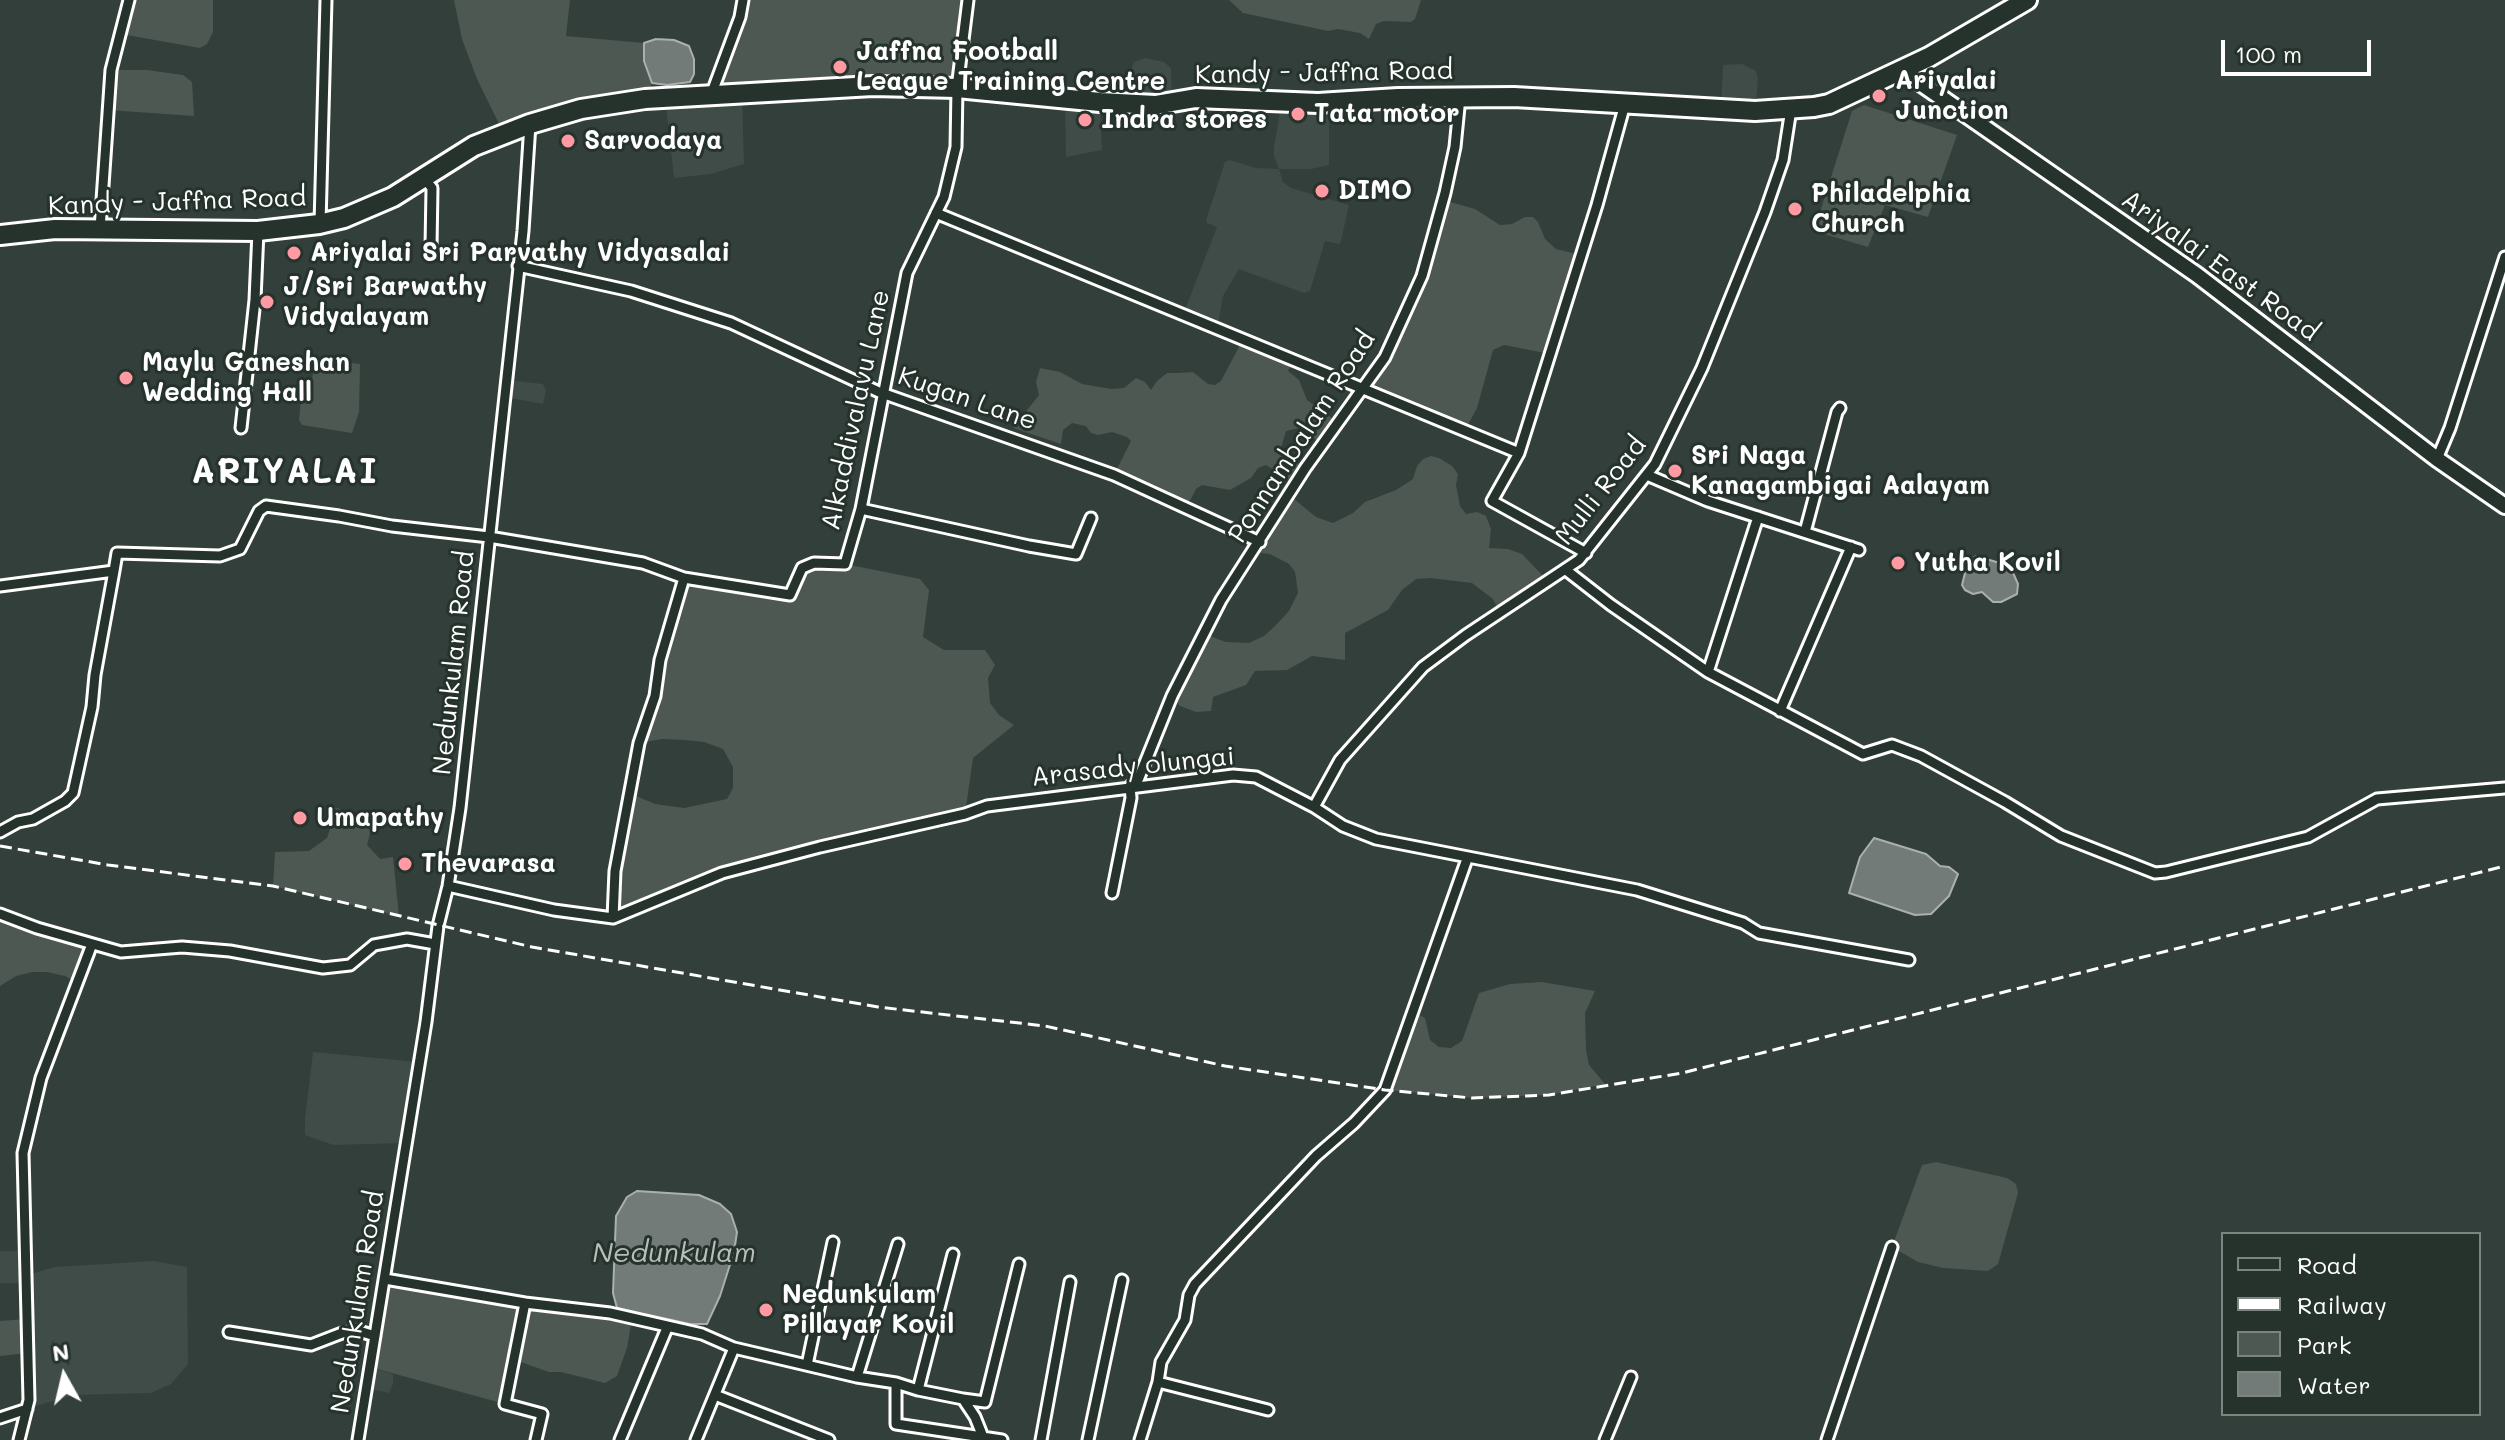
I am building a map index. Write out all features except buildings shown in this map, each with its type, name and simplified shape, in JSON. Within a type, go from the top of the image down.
[{"type":"highway","name":"Kandy - Jaffna Road","points":[[0,235],[55,229],[258,231],[320,224],[363,210],[424,178],[474,146],[530,124],[592,108],[645,99],[873,86],[957,88],[1114,104],[1155,105],[1196,98],[1318,103],[1514,97],[1755,111],[1791,109],[1829,104],[1903,71],[2027,0]]},
{"type":"street","points":[[100,229],[111,70],[129,0]]},
{"type":"street","points":[[320,224],[326,0]]},
{"type":"street","points":[[710,96],[740,17],[743,0]]},
{"type":"street","name":"Alkaddivalavu Lane","points":[[114,571],[117,553],[220,556],[240,549],[259,511],[266,506],[392,526],[489,537],[643,563],[684,578],[790,595],[802,568],[814,563],[845,564],[861,509],[907,273],[944,197],[956,147],[957,88],[968,0]]},
{"type":"street","name":"Ariyalai East Road","points":[[1903,71],[2197,275],[2437,459],[2505,506]]},
{"type":"street","name":"Ponnambalam Road","points":[[1112,893],[1133,786],[1172,696],[1214,614],[1305,468],[1385,357],[1422,276],[1455,147],[1460,97]]},
{"type":"street","points":[[1586,553],[1492,501],[1519,453],[1597,205],[1625,104]]},
{"type":"street","name":"Mulli Road","points":[[1314,807],[1340,760],[1423,667],[1566,570],[1586,553],[1655,464],[1702,368],[1765,212],[1783,160],[1791,109]]},
{"type":"street","name":"Nedunkulam Road","points":[[358,1440],[426,1022],[435,944],[460,808],[528,177],[530,124]]},
{"type":"street","points":[[424,178],[432,188],[431,247]]},
{"type":"street","points":[[936,213],[1519,453]]},
{"type":"street","points":[[241,428],[255,300],[258,231]]},
{"type":"street","points":[[2437,459],[2450,428],[2505,257]]},
{"type":"street","name":"Kugan Lane","points":[[518,266],[631,291],[731,323],[885,394],[1114,475],[1260,542]]},
{"type":"street","points":[[1805,532],[1840,408]]},
{"type":"street","points":[[1647,475],[1708,501],[1855,549],[1780,711]]},
{"type":"street","points":[[861,509],[1076,554],[1091,518]]},
{"type":"street","points":[[1708,672],[1758,517]]},
{"type":"street","points":[[1566,570],[1708,672],[1863,754],[1892,745],[1921,756],[2061,836],[2155,873],[2308,837],[2377,799],[2505,788]]},
{"type":"street","points":[[0,586],[114,571],[87,734],[73,793],[33,819],[18,822],[0,832]]},
{"type":"street","points":[[448,886],[554,910],[613,918],[615,871],[639,743],[655,696],[660,660],[684,578]]},
{"type":"street","name":"Arasady olungai","points":[[613,918],[722,873],[987,806],[1233,775],[1256,777],[1343,826],[1376,839],[1637,890],[1743,923],[1759,933],[1909,960]]},
{"type":"street","points":[[1140,1440],[1161,1362],[1185,1320],[1189,1295],[1195,1284],[1316,1156],[1354,1123],[1385,1090],[1467,859]]},
{"type":"street","points":[[0,914],[121,952],[182,947],[230,951],[323,968],[350,965],[374,945],[407,939],[435,944]]},
{"type":"street","points":[[19,1440],[29,1400],[23,1153],[41,1078],[92,944]]},
{"type":"street","points":[[807,1365],[833,1242]]},
{"type":"street","points":[[857,1377],[898,1244]]},
{"type":"street","points":[[1827,1440],[1892,1247]]},
{"type":"street","points":[[918,1390],[953,1254]]},
{"type":"street","points":[[385,1279],[525,1303],[610,1313],[702,1334],[734,1348],[857,1377],[985,1402],[1019,1264]]},
{"type":"street","points":[[1088,1440],[1122,1280]]},
{"type":"street","points":[[1041,1440],[1070,1282]]},
{"type":"street","points":[[525,1303],[505,1404],[542,1414],[536,1440]]},
{"type":"street","points":[[620,1440],[667,1328]]},
{"type":"street","points":[[229,1332],[311,1345],[342,1333],[359,1331],[375,1336]]},
{"type":"street","points":[[696,1440],[734,1348]]},
{"type":"street","points":[[1605,1440],[1631,1377]]},
{"type":"street","points":[[1158,1382],[1268,1410]]},
{"type":"street","points":[[896,1383],[896,1424],[1002,1440]]},
{"type":"street","points":[[715,1395],[829,1440]]},
{"type":"street","points":[[963,1399],[983,1437]]},
{"type":"street","points":[[0,1418],[27,1409]]},
{"type":"shaded area","points":[[1145,58],[1164,62],[1171,68],[1172,102],[1127,100],[1128,77],[1134,62]]},
{"type":"shaded area","points":[[1742,64],[1756,71],[1755,111],[1721,109],[1723,65]]},
{"type":"shaded area","points":[[742,95],[744,164],[711,174],[674,178],[665,98]]},
{"type":"shaded area","points":[[1065,98],[1100,102],[1102,150],[1066,157]]},
{"type":"shaded area","points":[[1282,101],[1329,102],[1329,165],[1311,169],[1279,169],[1274,147]]},
{"type":"shaded area","points":[[1230,160],[1256,168],[1279,169],[1283,182],[1291,188],[1349,205],[1341,241],[1339,244],[1325,241],[1310,291],[1304,293],[1239,269],[1223,296],[1217,330],[1183,315],[1217,227],[1206,220],[1225,162]]},
{"type":"shaded area","points":[[507,380],[543,384],[546,391],[543,404],[505,397]]},
{"type":"shaded area","points":[[313,1052],[419,1062],[405,1143],[333,1145],[305,1135]]},
{"type":"shaded area","points":[[0,1251],[24,1251],[26,1283],[0,1283]]},
{"type":"shaded area","points":[[154,1261],[187,1267],[188,1364],[171,1384],[151,1393],[74,1395],[32,1407],[31,1274],[55,1267]]},
{"type":"shaded area","points":[[370,1367],[393,1374],[389,1393],[366,1388]]},
{"type":"green space","points":[[129,0],[213,0],[213,32],[207,44],[200,48],[121,34]]},
{"type":"green space","points":[[454,0],[570,0],[566,36],[644,43],[644,61],[652,83],[645,99],[504,134],[477,79],[462,39]]},
{"type":"green space","name":"Jaffna Football League Training Centre","points":[[743,0],[968,0],[957,88],[710,96]]},
{"type":"green space","points":[[1229,0],[1421,0],[1415,19],[1411,22],[1384,21],[1376,24],[1369,39],[1360,33],[1338,29],[1328,31],[1243,13]]},
{"type":"green space","points":[[111,70],[147,70],[183,75],[192,82],[194,116],[108,110]]},
{"type":"green space","points":[[1864,105],[1957,135],[1928,217],[1885,205],[1868,247],[1814,231],[1852,111]]},
{"type":"green space","points":[[1443,200],[1475,209],[1500,225],[1533,217],[1545,239],[1556,249],[1581,255],[1550,354],[1504,345],[1493,350],[1477,408],[1465,430],[1363,387],[1385,357],[1422,276]]},
{"type":"green space","points":[[1243,339],[1294,359],[1288,371],[1299,380],[1307,400],[1337,422],[1322,444],[1299,428],[1286,431],[1281,448],[1289,458],[1306,467],[1294,486],[1266,465],[1230,490],[1202,485],[1196,489],[1186,508],[1114,475],[1131,441],[1127,437],[1112,432],[1098,435],[1091,433],[1086,426],[1072,423],[1063,430],[1061,444],[1013,428],[1039,395],[1036,382],[1040,368],[1060,372],[1082,384],[1111,389],[1124,388],[1136,378],[1145,382],[1151,390],[1167,373],[1193,372],[1208,384],[1215,385],[1221,381]]},
{"type":"green space","points":[[315,359],[360,364],[359,412],[352,433],[302,425],[299,420],[301,400],[308,399],[310,394]]},
{"type":"green space","points":[[1431,456],[1452,466],[1458,474],[1456,485],[1460,506],[1466,514],[1477,512],[1486,516],[1491,529],[1489,548],[1508,549],[1522,554],[1548,581],[1500,613],[1493,599],[1472,583],[1416,579],[1402,590],[1388,610],[1345,633],[1345,660],[1312,656],[1287,670],[1255,671],[1246,685],[1213,697],[1211,711],[1196,712],[1180,706],[1172,696],[1207,629],[1212,637],[1226,642],[1249,643],[1264,636],[1289,611],[1298,593],[1295,572],[1289,564],[1270,554],[1253,552],[1289,495],[1316,517],[1333,523],[1353,513],[1365,502],[1396,490],[1413,479],[1417,466]]},
{"type":"green space","points":[[845,564],[920,579],[929,590],[923,637],[944,650],[985,650],[995,665],[988,678],[990,703],[999,715],[1014,725],[973,758],[965,814],[722,873],[613,918],[629,793],[655,804],[684,808],[727,799],[733,788],[733,767],[723,749],[704,742],[685,740],[662,739],[639,743],[684,578],[789,594],[802,568]]},
{"type":"green space","points":[[328,805],[373,821],[367,845],[380,859],[393,857],[399,916],[273,886],[275,852],[309,851],[327,838],[331,826]]},
{"type":"green space","points":[[0,914],[92,944],[78,983],[65,976],[32,972],[16,976],[0,986]]},
{"type":"green space","points":[[1542,982],[1595,991],[1585,1013],[1586,1050],[1589,1065],[1605,1084],[1549,1095],[1473,1098],[1385,1090],[1413,1012],[1425,1018],[1430,1040],[1439,1047],[1451,1048],[1462,1041],[1479,993],[1510,984]]},
{"type":"green space","points":[[1936,1162],[2007,1178],[2016,1184],[2018,1193],[1998,1264],[1988,1271],[1943,1268],[1918,1262],[1892,1247],[1922,1165]]},
{"type":"green space","points":[[385,1279],[632,1319],[627,1348],[617,1376],[605,1383],[549,1372],[515,1360],[505,1404],[370,1367]]},
{"type":"green space","points":[[26,1319],[27,1353],[0,1356],[0,1321]]},
{"type":"water","points":[[656,39],[674,40],[689,46],[694,59],[694,74],[690,82],[652,83],[644,61],[644,43]]},
{"type":"water","points":[[1976,556],[2010,566],[2018,584],[2017,594],[2001,602],[1993,602],[1982,592],[1973,594],[1965,590],[1962,585],[1965,573],[1971,559]]},
{"type":"water","points":[[1874,838],[1926,854],[1940,866],[1949,867],[1958,874],[1949,896],[1931,914],[1915,915],[1849,893],[1860,857]]},
{"type":"water","name":"Nedunkulam","points":[[637,1191],[699,1195],[720,1204],[731,1214],[737,1232],[734,1252],[707,1324],[690,1324],[617,1308],[613,1293],[616,1216],[627,1197]]},
{"type":"railway","points":[[0,846],[108,865],[273,886],[532,947],[878,1007],[1045,1026],[1225,1066],[1385,1090],[1472,1098],[1549,1095],[1682,1073],[2505,866]]},
{"type":"place","name":"Jaffna Football League Training Centre","points":[[840,67]]},
{"type":"place","name":"Ariyalai Junction","points":[[1879,96]]},
{"type":"place","name":"Tata motor","points":[[1298,114]]},
{"type":"place","name":"Indra stores","points":[[1085,120]]},
{"type":"place","name":"Sarvodaya","points":[[568,141]]},
{"type":"place","name":"DIMO","points":[[1322,191]]},
{"type":"place","name":"Philadelphia Church","points":[[1795,209]]},
{"type":"place","name":"Ariyalai Sri Parvathy Vidyasalai","points":[[294,253]]},
{"type":"place","name":"J/Sri Barwathy Vidyalayam","points":[[267,302]]},
{"type":"place","name":"Maylu Ganeshan Wedding Hall","points":[[126,378]]},
{"type":"place","name":"Sri Naga Kanagambigai Aalayam","points":[[1675,471]]},
{"type":"place","name":"Yutha Kovil","points":[[1898,563]]},
{"type":"place","name":"Umapathy","points":[[300,818]]},
{"type":"place","name":"Thevarasa","points":[[405,864]]},
{"type":"place","name":"Nedunkulam Pillayar Kovil","points":[[766,1310]]},
{"type":"district","name":"ARIYALAI","points":[[285,473]]}]
